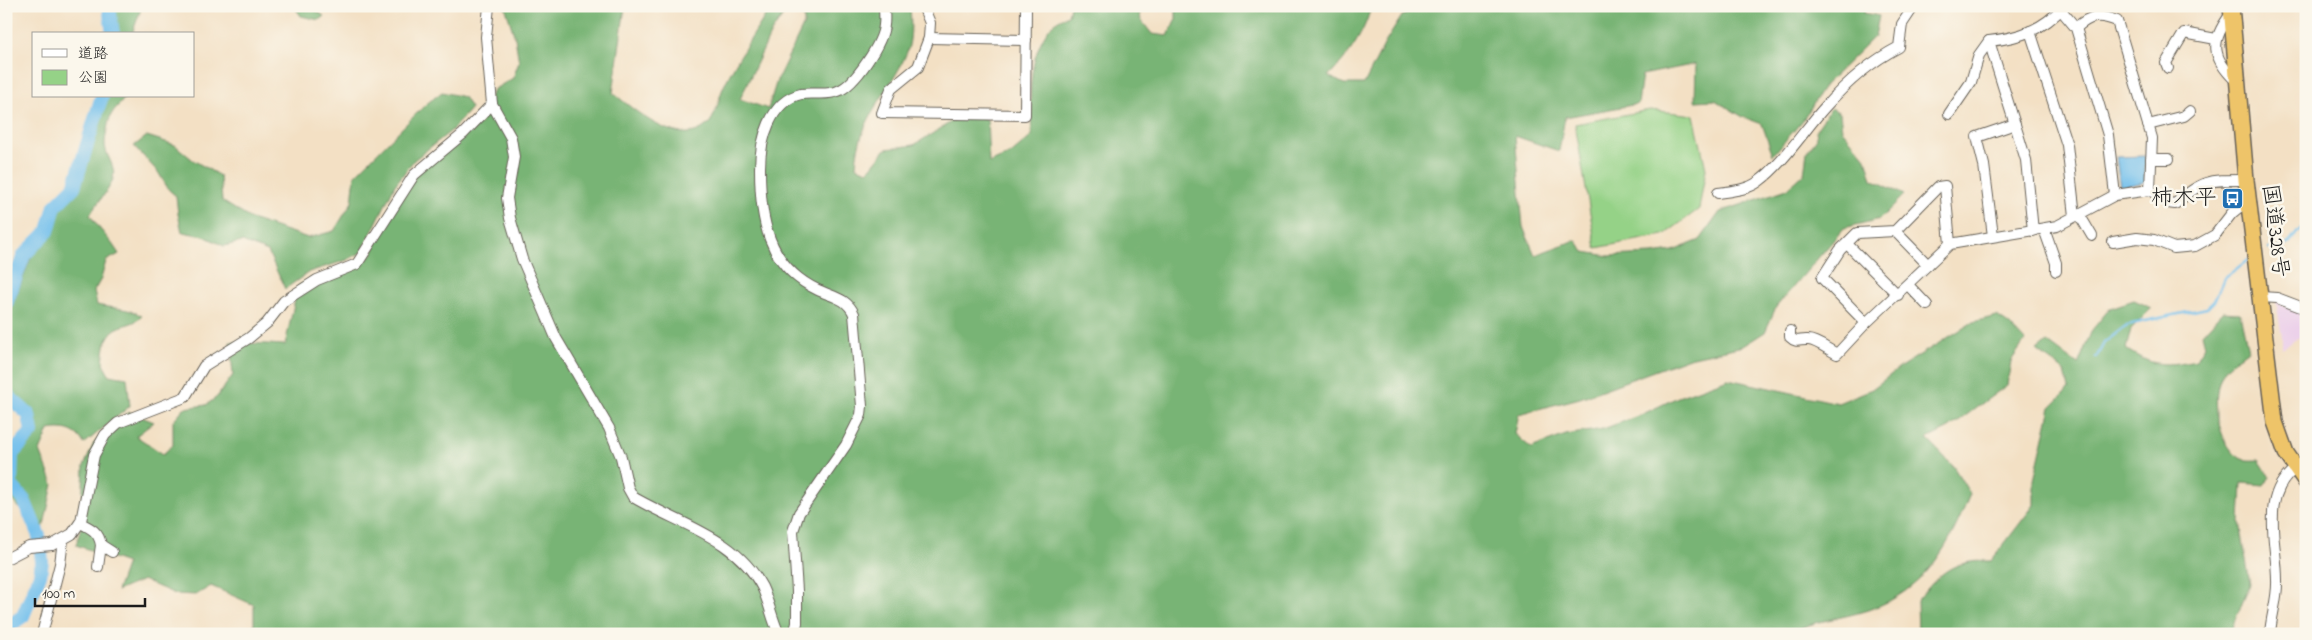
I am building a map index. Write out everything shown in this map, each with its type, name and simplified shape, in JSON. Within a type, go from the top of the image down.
[{"type":"highway","name":"国道328号","points":[[2231,10],[2248,200],[2275,422],[2283,447],[2306,482]]},
{"type":"street","points":[[489,6],[486,37],[492,104],[511,138],[514,157],[507,198],[510,218],[522,259],[556,338],[610,428],[621,457],[628,488],[633,497],[710,536],[747,564],[762,587],[779,634]]},
{"type":"street","points":[[794,634],[797,623],[797,591],[793,531],[800,513],[856,428],[862,406],[854,314],[850,305],[816,289],[789,269],[776,254],[763,219],[760,198],[760,158],[770,122],[778,107],[785,101],[803,94],[836,93],[851,85],[862,70],[885,28],[884,6]]},
{"type":"street","points":[[923,6],[930,23],[929,38],[918,67],[891,89],[882,113],[1025,115],[1026,6]]},
{"type":"street","points":[[1718,193],[1740,190],[1758,182],[1792,147],[1825,107],[1858,74],[1881,57],[1899,47],[1902,24],[1914,6]]},
{"type":"street","points":[[1989,41],[2016,39],[2048,21],[2063,8],[2076,28],[2108,135],[2115,195]]},
{"type":"street","points":[[2231,10],[2216,39],[2221,66],[2236,81]]},
{"type":"street","points":[[2076,28],[2086,18],[2095,16],[2117,21],[2152,138],[2150,190]]},
{"type":"street","points":[[2030,32],[2067,145],[2077,215],[2092,236]]},
{"type":"street","points":[[2168,68],[2166,63],[2184,33],[2189,32],[2216,39]]},
{"type":"street","points":[[929,38],[1026,40]]},
{"type":"street","points":[[1949,114],[1971,82],[1979,55],[1989,41]]},
{"type":"street","points":[[1989,41],[2026,160],[2033,231]]},
{"type":"street","points":[[6,559],[29,547],[52,545],[72,534],[80,523],[94,455],[105,434],[118,423],[185,397],[204,366],[249,338],[267,323],[284,301],[317,280],[357,264],[414,175],[463,134],[492,104]]},
{"type":"street","points":[[2148,125],[2184,116],[2190,111]]},
{"type":"street","points":[[1993,236],[1984,165],[1976,137],[2015,124]]},
{"type":"street","points":[[2151,159],[2169,159]]},
{"type":"street","points":[[1790,331],[1792,340],[1797,342],[1808,339],[1837,354],[1866,323],[1898,295],[1950,244],[2057,226],[2115,195],[2150,190],[2168,203],[2176,204],[2195,187],[2212,180],[2246,180]]},
{"type":"street","points":[[1866,323],[1822,278],[1840,250],[1857,233],[1895,232],[1938,187],[1945,186],[1950,244]]},
{"type":"street","points":[[2113,242],[2137,238],[2154,240],[2174,248],[2195,246],[2215,234],[2232,213],[2248,200]]},
{"type":"street","points":[[2044,229],[2056,263],[2056,271]]},
{"type":"street","points":[[1895,232],[1928,265]]},
{"type":"street","points":[[1847,244],[1898,295]]},
{"type":"street","points":[[1908,285],[1927,305]]},
{"type":"street","points":[[2261,297],[2277,298],[2306,308]]},
{"type":"street","points":[[2270,634],[2277,581],[2273,499],[2286,475],[2296,468]]},
{"type":"street","points":[[80,523],[100,537],[101,545],[98,567]]},
{"type":"street","points":[[42,634],[60,564],[64,540]]},
{"type":"street","points":[[101,545],[112,552]]},
{"type":"shaded area","points":[[2276,301],[2306,314],[2306,333],[2282,348],[2282,337]]},
{"type":"green space","points":[[102,6],[142,6],[133,32],[109,32]]},
{"type":"green space","points":[[294,6],[309,6],[324,16],[319,20],[301,16]]},
{"type":"green space","points":[[505,6],[625,6],[613,93],[660,126],[686,133],[699,130],[710,122],[729,76],[771,6],[788,8],[771,33],[740,99],[768,109],[777,80],[804,24],[804,6],[910,6],[909,47],[900,67],[876,106],[862,134],[858,149],[856,167],[868,171],[886,149],[914,145],[967,112],[987,119],[989,163],[1012,153],[1032,136],[1031,79],[1037,51],[1051,26],[1068,15],[1070,6],[1138,6],[1141,20],[1152,34],[1168,36],[1176,19],[1176,6],[1371,6],[1365,25],[1355,44],[1328,76],[1344,84],[1364,84],[1385,43],[1402,16],[1422,6],[1866,6],[1864,13],[1879,16],[1875,36],[1825,85],[1803,120],[1773,155],[1762,124],[1743,117],[1715,100],[1695,101],[1696,64],[1642,75],[1638,104],[1565,117],[1559,151],[1515,136],[1523,227],[1535,255],[1576,240],[1584,252],[1609,256],[1673,251],[1700,240],[1720,212],[1787,189],[1804,174],[1807,152],[1817,138],[1816,130],[1831,108],[1840,113],[1842,130],[1866,158],[1872,179],[1904,195],[1880,219],[1844,228],[1776,307],[1765,332],[1743,346],[1689,358],[1580,398],[1519,414],[1515,434],[1531,448],[1566,435],[1603,429],[1643,414],[1678,397],[1728,379],[1838,403],[1872,389],[1902,366],[1973,322],[1997,316],[2010,325],[2025,341],[2011,361],[2007,385],[1949,428],[1927,439],[1953,466],[1970,494],[1944,549],[1932,565],[1920,579],[1888,602],[1858,613],[1807,626],[1788,634],[254,634],[254,605],[211,586],[196,595],[175,594],[143,580],[117,591],[127,563],[76,545],[81,527],[84,466],[94,443],[129,412],[154,422],[136,436],[163,454],[173,445],[173,421],[184,408],[206,405],[217,397],[233,375],[230,342],[285,345],[298,286],[312,278],[361,264],[372,254],[395,199],[437,151],[481,123],[493,90],[513,78],[519,62],[515,38]]},
{"type":"green space","points":[[442,92],[464,97],[471,108],[451,131],[414,160],[395,185],[362,252],[347,260],[309,272],[285,289],[268,252],[242,242],[224,246],[204,236],[182,232],[176,196],[169,190],[158,172],[134,146],[147,136],[175,145],[193,160],[220,176],[222,201],[251,219],[308,238],[334,231],[352,202],[355,175],[425,105]]},
{"type":"green space","points":[[104,98],[124,98],[111,115],[105,139],[106,152],[114,174],[113,179],[90,215],[119,254],[106,261],[101,279],[94,291],[97,305],[126,310],[142,316],[134,322],[112,332],[107,339],[103,364],[109,375],[127,378],[130,406],[84,444],[78,435],[65,429],[49,430],[40,451],[53,484],[44,525],[36,536],[23,511],[6,495],[6,456],[23,445],[29,434],[21,410],[6,399],[6,322],[31,257],[52,231]]},
{"type":"green space","points":[[1650,110],[1694,115],[1706,169],[1699,209],[1664,235],[1596,248],[1575,124]]},
{"type":"green space","points":[[2134,300],[2152,308],[2131,329],[2126,349],[2144,359],[2160,364],[2196,360],[2205,346],[2202,334],[2222,312],[2240,313],[2248,350],[2226,368],[2219,380],[2216,405],[2218,418],[2226,442],[2232,451],[2242,459],[2259,460],[2270,477],[2264,485],[2242,483],[2240,522],[2250,585],[2232,627],[2237,634],[1918,634],[1917,601],[1933,582],[1948,570],[1957,566],[1978,561],[1991,561],[2034,505],[2034,480],[2051,407],[2069,389],[2065,372],[2037,350],[2047,342],[2078,365],[2092,330],[2110,308]]},
{"type":"water","points":[[2145,156],[2145,182],[2120,187],[2116,157]]},
{"type":"waterway","points":[[109,6],[113,32]]},
{"type":"waterway","points":[[6,304],[24,255],[48,231],[55,206],[74,187],[101,98]]},
{"type":"waterway","points":[[2268,249],[2288,244],[2306,224]]},
{"type":"waterway","points":[[2096,358],[2104,343],[2127,325],[2207,308],[2214,301],[2224,278],[2248,260]]},
{"type":"waterway","points":[[6,391],[7,395],[29,415],[32,432],[12,454],[11,485],[24,500],[39,536],[42,561],[40,575],[23,616],[6,628]]},
{"type":"waterway","points":[[6,475],[11,475]]},
{"type":"place","name":"柿木平","points":[[2233,199]]}]
